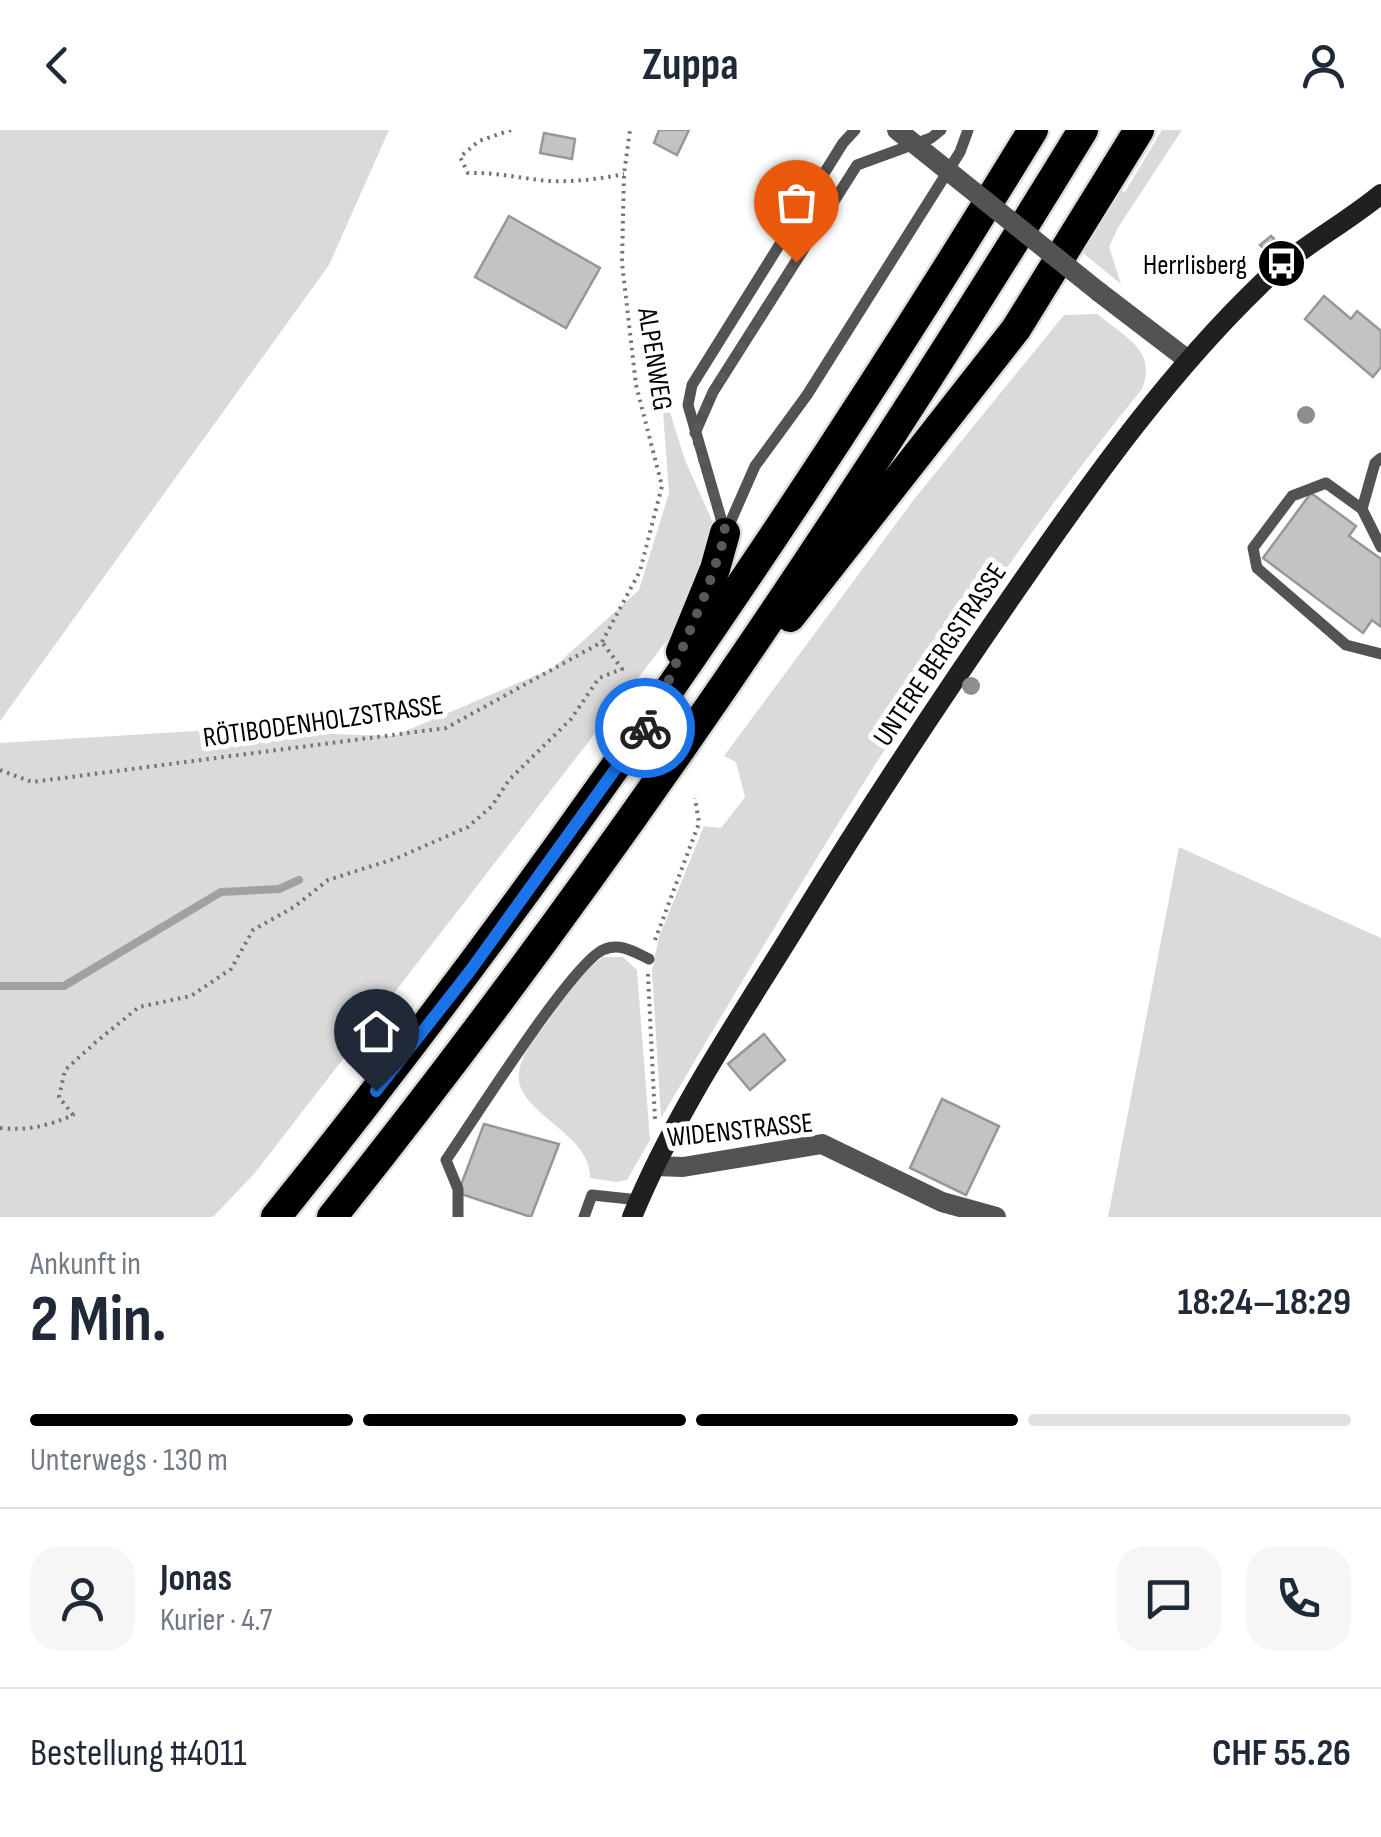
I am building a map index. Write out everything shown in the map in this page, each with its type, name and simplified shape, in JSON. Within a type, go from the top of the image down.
[{"type":"highway","points":[[276,1217],[470,971],[655,713],[918,319],[1033,130]]},
{"type":"highway","points":[[332,1217],[500,1001],[660,780],[960,330],[1082,130]]},
{"type":"highway","points":[[660,780],[1016,329],[1138,130]]},
{"type":"highway","points":[[655,713],[715,570],[726,533]]},
{"type":"main road","name":"UNTERE BERGSTRASSE","points":[[635,1208],[700,1084],[910,742],[1076,504],[1188,360],[1282,264],[1381,194]]},
{"type":"street","points":[[898,130],[1188,360]]},
{"type":"street","name":"WIDENSTRASSE","points":[[655,1166],[683,1167],[822,1144],[942,1202],[996,1217]]},
{"type":"lane","points":[[726,533],[688,405],[692,385],[855,130]]},
{"type":"lane","points":[[726,533],[755,466],[807,395],[960,152],[962,132],[934,133],[857,165],[824,174]]},
{"type":"lane","points":[[934,133],[942,180]]},
{"type":"lane","points":[[695,433],[713,392],[857,165]]},
{"type":"lane","points":[[1362,508],[1375,463],[1381,458]]},
{"type":"lane","points":[[1381,547],[1362,508],[1326,483],[1292,496],[1253,548],[1257,568],[1346,645],[1381,654]]},
{"type":"lane","points":[[458,1217],[458,1189],[446,1160],[560,994],[588,958],[606,948],[623,947],[649,959]]},
{"type":"lane","points":[[584,1217],[592,1196],[635,1208]]},
{"type":"path","points":[[511,130],[479,142],[460,158],[468,173],[501,172],[551,181],[624,174]]},
{"type":"path","name":"ALPENWEG","points":[[602,642],[640,571],[662,486],[636,384],[622,263],[624,174],[630,130]]},
{"type":"path","points":[[0,1128],[23,1130],[51,1125],[73,1115],[59,1097],[65,1070],[139,1007],[191,996],[230,968],[252,930],[294,907],[328,880],[398,858],[468,827],[572,718],[599,678],[622,669],[602,642]]},
{"type":"path","name":"RÖTIBODENHOLZSTRASSE","points":[[0,770],[32,782],[446,728],[602,642]]},
{"type":"shaded area","points":[[0,130],[389,130],[329,265],[0,721]]},
{"type":"shaded area","points":[[1162,130],[1182,130],[1109,247],[1121,284],[1078,249],[1115,188],[1125,192]]},
{"type":"shaded area","points":[[1097,314],[1142,354],[1146,375],[1142,389],[1010,563],[948,653],[830,837],[661,1118],[652,971],[659,937],[704,826],[721,828],[745,797],[736,762],[724,756],[915,498],[1064,315]]},
{"type":"shaded area","points":[[661,384],[685,460],[714,525],[675,630],[254,1174],[213,1217],[0,1217],[0,743],[212,730],[394,736],[553,668],[639,590],[669,493]]},
{"type":"shaded area","points":[[1179,847],[1381,938],[1381,1217],[1108,1217]]},
{"type":"shaded area","points":[[603,957],[623,957],[637,970],[650,1140],[627,1180],[616,1182],[590,1178],[587,1161],[578,1147],[537,1109],[519,1083],[520,1067],[532,1043],[572,986]]},
{"type":"building","points":[[659,130],[689,130],[677,155],[654,143]]},
{"type":"building","points":[[544,133],[575,139],[572,159],[540,153]]},
{"type":"building","points":[[509,216],[600,268],[566,328],[475,277]]},
{"type":"building","points":[[1271,236],[1276,241],[1266,250],[1260,245]]},
{"type":"building","points":[[1324,296],[1351,319],[1357,311],[1381,331],[1381,367],[1373,377],[1305,319]]},
{"type":"building","points":[[1311,493],[1356,526],[1349,536],[1381,559],[1381,627],[1372,620],[1363,633],[1263,558]]},
{"type":"building","points":[[764,1034],[785,1060],[750,1090],[728,1064]]},
{"type":"building","points":[[942,1099],[999,1126],[966,1195],[910,1168]]},
{"type":"building","points":[[484,1124],[559,1144],[531,1217],[458,1193]]},
{"type":"waterway","points":[[0,986],[64,986],[221,892],[279,889],[299,880]]},
{"type":"way so far","points":[[645,728],[699,610],[726,533],[695,433],[713,392],[796,262]]},
{"type":"place","name":"Herrlisberg","points":[[1282,264]]},
{"type":"route","points":[[376,1091],[470,971],[645,728]]}]
